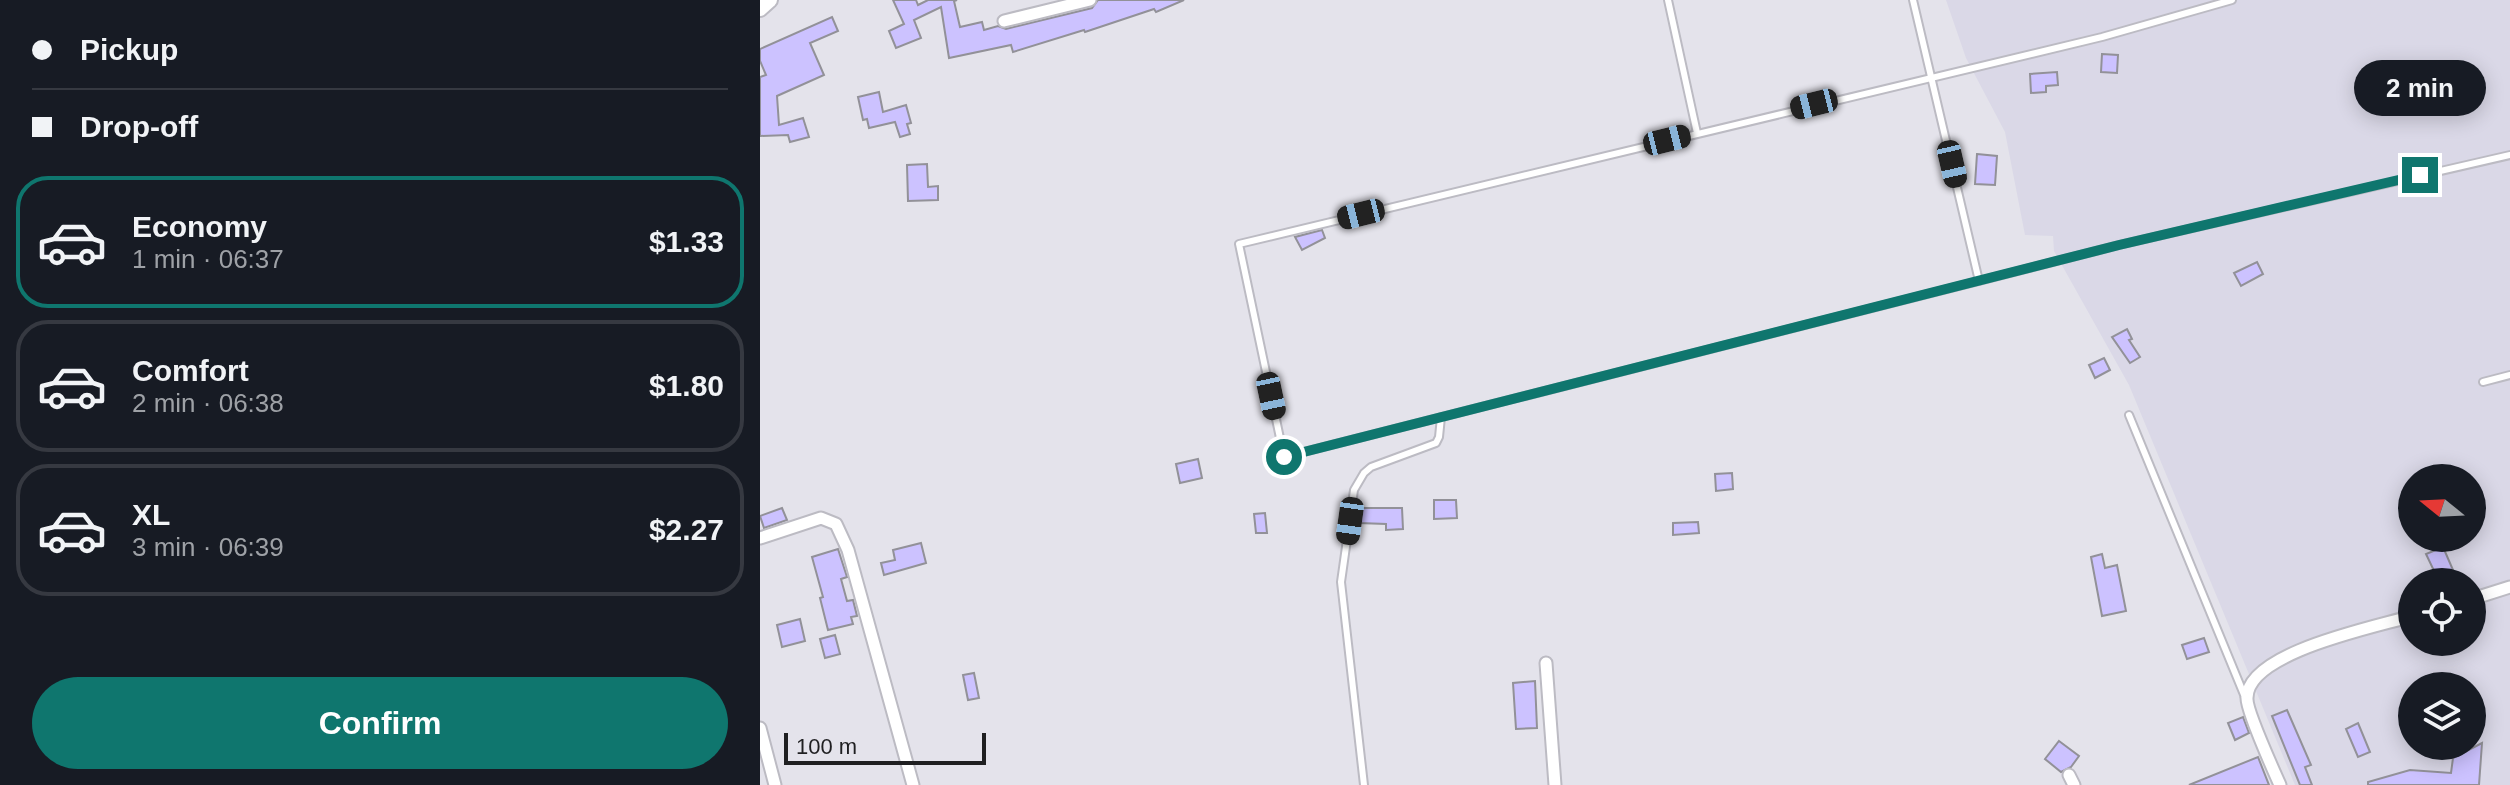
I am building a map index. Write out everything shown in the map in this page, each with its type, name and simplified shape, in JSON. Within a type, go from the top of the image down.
[{"type":"street","points":[[760,9],[770,0]]},
{"type":"street","points":[[1004,21],[1090,0]]},
{"type":"street","points":[[760,538],[821,518],[836,524],[848,550],[913,785]]},
{"type":"street","points":[[2486,595],[2510,587]]},
{"type":"street","points":[[2280,785],[2246,700],[2250,684],[2271,663],[2298,650],[2398,620]]},
{"type":"street","points":[[1546,663],[1555,785]]},
{"type":"street","points":[[760,728],[775,785]]},
{"type":"lane","points":[[1668,0],[1697,133]]},
{"type":"lane","points":[[1913,0],[1979,281]]},
{"type":"lane","points":[[2232,0],[2102,37],[1239,244],[1284,457],[2134,242],[2510,155]]},
{"type":"lane","points":[[2483,382],[2510,375]]},
{"type":"lane","points":[[2129,415],[2246,700]]},
{"type":"lane","points":[[1364,785],[1341,582],[1354,490],[1371,467],[1436,443],[1441,417]]},
{"type":"shaded area","points":[[1946,0],[2510,0],[2510,785],[2295,785],[2129,385],[2054,251],[2053,236],[2025,235],[2005,132],[1966,58]]},
{"type":"building","points":[[893,0],[916,0],[918,5],[928,0],[957,0],[954,1],[960,27],[982,22],[984,30],[998,26],[1006,29],[1092,8],[1098,0],[1184,0],[1156,12],[1154,9],[1013,52],[1011,45],[949,58],[941,7],[914,20],[921,38],[896,48],[889,31],[904,24]]},
{"type":"building","points":[[832,17],[838,31],[810,43],[824,75],[777,96],[779,125],[803,118],[809,137],[790,142],[788,135],[760,136],[760,77],[766,75],[760,61],[760,49]]},
{"type":"building","points":[[2102,54],[2118,55],[2117,73],[2101,72]]},
{"type":"building","points":[[2057,72],[2058,85],[2046,86],[2046,92],[2031,93],[2030,74]]},
{"type":"building","points":[[879,92],[883,112],[906,105],[911,123],[907,124],[910,134],[900,137],[895,122],[869,128],[867,119],[863,120],[858,97]]},
{"type":"building","points":[[1977,154],[1997,156],[1995,185],[1975,184]]},
{"type":"building","points":[[927,164],[928,187],[938,186],[938,200],[908,201],[907,165]]},
{"type":"building","points":[[1322,230],[1325,238],[1302,250],[1295,237]]},
{"type":"building","points":[[2257,262],[2263,274],[2241,286],[2234,273]]},
{"type":"building","points":[[2127,329],[2132,339],[2129,340],[2140,357],[2130,363],[2112,337]]},
{"type":"building","points":[[2104,358],[2110,370],[2095,378],[2089,365]]},
{"type":"building","points":[[1198,459],[1202,478],[1180,483],[1176,464]]},
{"type":"building","points":[[1732,473],[1733,489],[1716,491],[1715,474]]},
{"type":"building","points":[[1434,500],[1456,500],[1457,518],[1434,519]]},
{"type":"building","points":[[782,508],[787,520],[764,528],[760,516]]},
{"type":"building","points":[[1359,508],[1402,508],[1403,529],[1386,530],[1386,524],[1359,523]]},
{"type":"building","points":[[1265,513],[1267,533],[1256,533],[1254,514]]},
{"type":"building","points":[[1698,522],[1699,533],[1673,535],[1673,523]]},
{"type":"building","points":[[921,543],[926,563],[884,575],[881,563],[895,560],[893,550]]},
{"type":"building","points":[[838,549],[847,577],[841,579],[847,601],[853,600],[857,616],[851,617],[853,624],[828,630],[812,557]]},
{"type":"building","points":[[2445,552],[2452,568],[2433,568],[2426,554]]},
{"type":"building","points":[[2102,554],[2105,568],[2117,565],[2126,611],[2102,616],[2091,557]]},
{"type":"building","points":[[800,619],[805,641],[782,647],[777,625]]},
{"type":"building","points":[[835,635],[840,654],[825,658],[820,639]]},
{"type":"building","points":[[2204,638],[2209,652],[2187,659],[2182,645]]},
{"type":"building","points":[[974,673],[979,698],[968,700],[963,675]]},
{"type":"building","points":[[1535,681],[1537,728],[1516,729],[1513,683]]},
{"type":"building","points":[[2287,710],[2311,765],[2305,767],[2312,785],[2300,785],[2272,716]]},
{"type":"building","points":[[2243,717],[2249,733],[2235,740],[2228,723]]},
{"type":"building","points":[[2358,723],[2370,752],[2358,757],[2346,729]]},
{"type":"building","points":[[2059,741],[2079,756],[2071,767],[2061,772],[2045,759]]},
{"type":"building","points":[[2258,757],[2269,785],[2189,785]]},
{"type":"building","points":[[2453,760],[2481,760],[2479,785],[2368,785],[2368,782],[2410,770],[2451,773]]},
{"type":"route","points":[[1284,457],[2119,245],[2420,175]]}]
